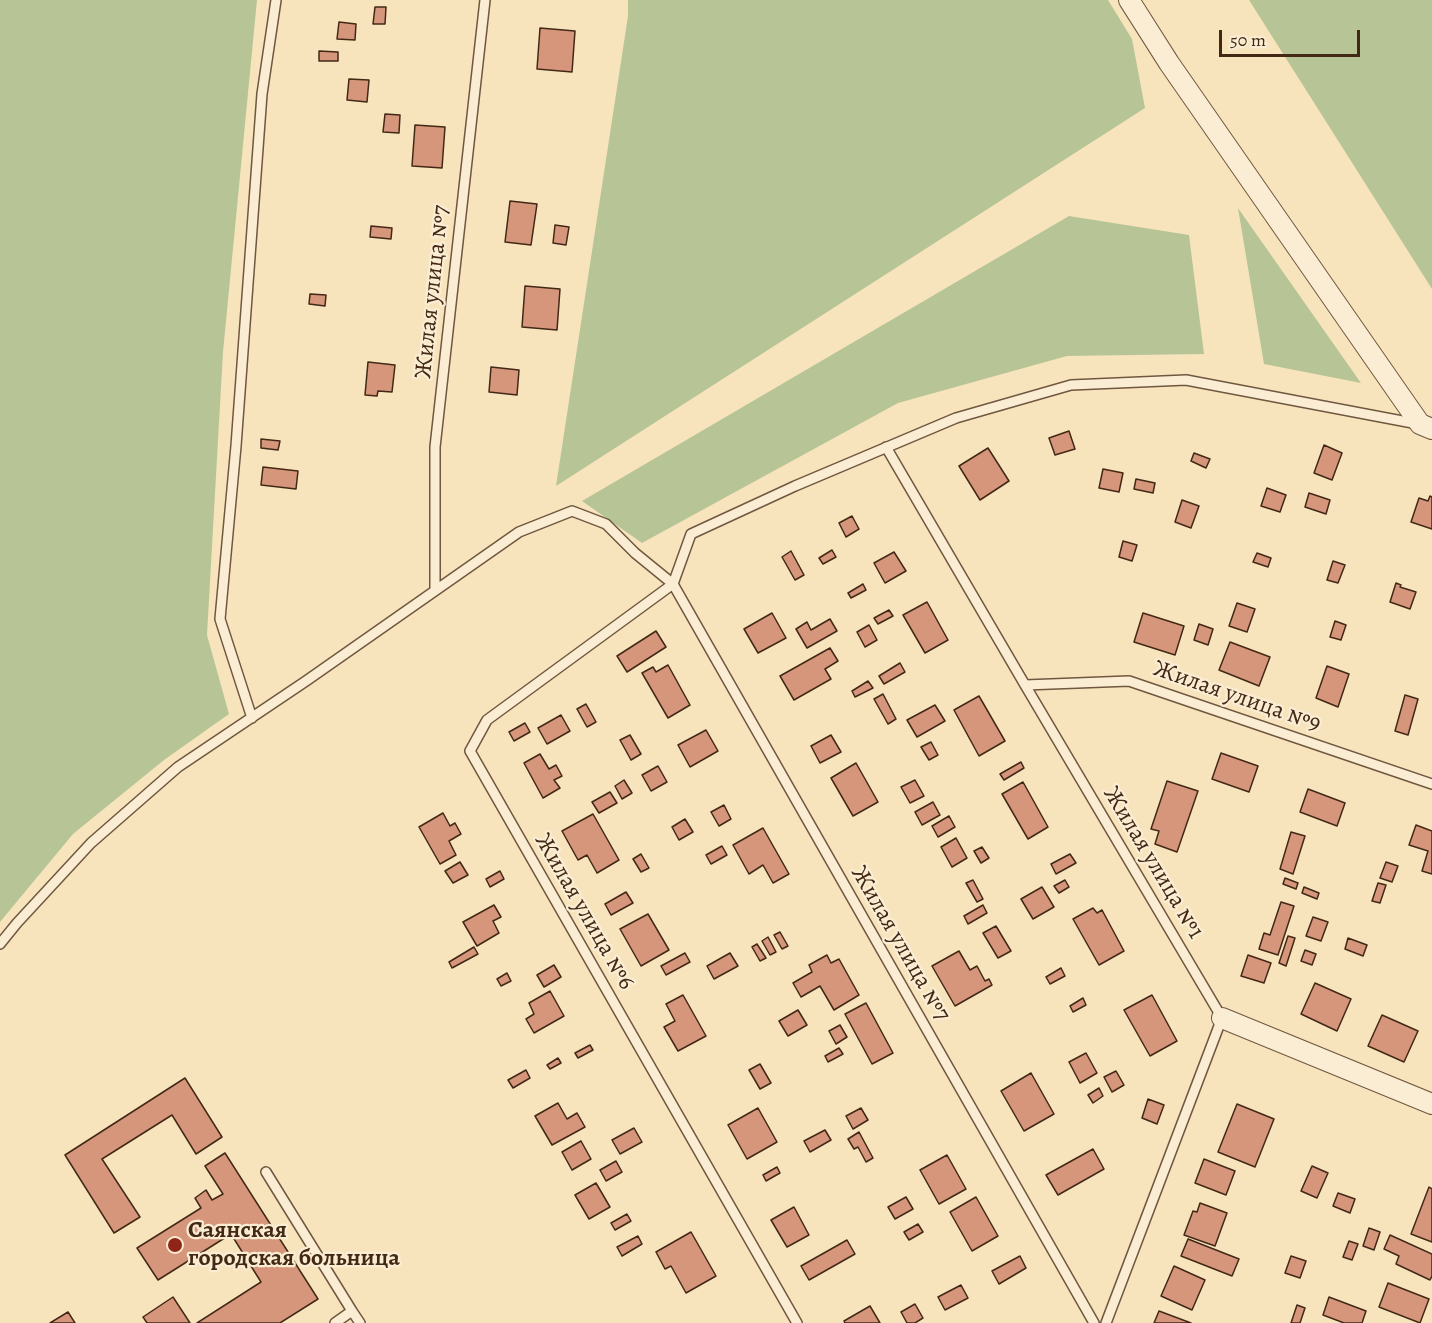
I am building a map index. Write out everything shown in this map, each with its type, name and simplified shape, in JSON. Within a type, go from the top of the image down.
[{"type":"street","points":[[1129,0],[1185,87],[1426,427]]},
{"type":"street","points":[[1222,1018],[1432,1104]]},
{"type":"lane","points":[[252,718],[220,619],[236,446],[262,94],[276,0]]},
{"type":"lane","name":"Жилая улица №7","points":[[435,589],[435,447],[485,0]]},
{"type":"lane","points":[[0,944],[92,843],[178,767],[519,532],[572,511],[606,524],[635,553],[673,584],[691,534],[956,418],[1071,385],[1186,380],[1426,427]]},
{"type":"lane","name":"Жилая улица №1","points":[[886,447],[1222,1018]]},
{"type":"lane","name":"Жилая улица №7","points":[[673,584],[1094,1323]]},
{"type":"lane","name":"Жилая улица №6","points":[[673,584],[487,720],[470,752],[797,1323]]},
{"type":"lane","name":"Жилая улица №9","points":[[1025,685],[1129,681],[1432,784]]},
{"type":"lane","points":[[1106,1323],[1222,1018]]},
{"type":"lane","points":[[266,1172],[360,1323]]},
{"type":"lane","points":[[335,1323],[352,1311]]},
{"type":"green space","points":[[0,0],[257,0],[223,352],[207,635],[229,714],[164,760],[73,834],[0,922]]},
{"type":"green space","points":[[628,0],[1108,0],[1132,39],[1145,108],[556,486],[628,16]]},
{"type":"green space","points":[[1249,0],[1432,0],[1432,289]]},
{"type":"green space","points":[[1238,208],[1361,383],[1264,364]]},
{"type":"green space","points":[[1069,216],[1189,235],[1204,354],[1067,356],[898,403],[642,543],[582,501]]},
{"type":"building","points":[[375,7],[386,7],[385,24],[373,24]]},
{"type":"building","points":[[339,22],[356,24],[355,40],[337,39]]},
{"type":"building","points":[[540,28],[575,31],[572,72],[537,69]]},
{"type":"building","points":[[319,51],[338,52],[338,61],[319,61]]},
{"type":"building","points":[[349,79],[369,80],[367,102],[347,100]]},
{"type":"building","points":[[385,114],[400,115],[399,133],[383,132]]},
{"type":"building","points":[[415,125],[445,127],[442,168],[412,166]]},
{"type":"building","points":[[510,201],[537,204],[531,245],[505,242]]},
{"type":"building","points":[[555,225],[569,227],[566,245],[553,243]]},
{"type":"building","points":[[371,226],[392,228],[391,239],[370,237]]},
{"type":"building","points":[[525,286],[560,289],[557,330],[522,327]]},
{"type":"building","points":[[310,294],[326,295],[325,306],[309,304]]},
{"type":"building","points":[[368,362],[395,365],[392,392],[378,391],[377,396],[365,395]]},
{"type":"building","points":[[491,367],[519,370],[517,395],[489,392]]},
{"type":"building","points":[[1069,431],[1075,449],[1055,455],[1049,438]]},
{"type":"building","points":[[261,439],[280,441],[278,450],[261,448]]},
{"type":"building","points":[[1324,445],[1342,453],[1332,480],[1314,473]]},
{"type":"building","points":[[988,448],[1009,481],[980,500],[959,466]]},
{"type":"building","points":[[1194,453],[1210,459],[1206,468],[1191,461]]},
{"type":"building","points":[[263,467],[298,471],[296,489],[261,485]]},
{"type":"building","points":[[1103,469],[1123,473],[1119,492],[1099,488]]},
{"type":"building","points":[[1136,479],[1155,483],[1153,493],[1134,489]]},
{"type":"building","points":[[1267,488],[1286,495],[1280,512],[1261,506]]},
{"type":"building","points":[[1309,493],[1330,500],[1326,514],[1305,507]]},
{"type":"building","points":[[1430,496],[1432,497],[1432,529],[1411,522],[1419,498],[1428,501]]},
{"type":"building","points":[[1182,500],[1199,506],[1191,528],[1175,522]]},
{"type":"building","points":[[852,516],[859,529],[846,537],[839,523]]},
{"type":"building","points":[[1123,541],[1137,545],[1132,561],[1119,557]]},
{"type":"building","points":[[832,550],[836,557],[823,564],[819,558]]},
{"type":"building","points":[[791,551],[804,575],[795,580],[782,557]]},
{"type":"building","points":[[894,552],[906,571],[885,583],[874,563]]},
{"type":"building","points":[[1257,553],[1271,558],[1268,567],[1253,562]]},
{"type":"building","points":[[1333,561],[1345,565],[1338,583],[1327,580]]},
{"type":"building","points":[[1396,583],[1401,585],[1400,587],[1416,592],[1410,609],[1390,602]]},
{"type":"building","points":[[863,584],[866,590],[851,598],[848,593]]},
{"type":"building","points":[[927,602],[948,640],[925,653],[903,615]]},
{"type":"building","points":[[1237,603],[1255,609],[1247,632],[1229,626]]},
{"type":"building","points":[[889,610],[893,616],[878,624],[874,618]]},
{"type":"building","points":[[772,613],[786,638],[758,653],[744,629]]},
{"type":"building","points":[[1143,613],[1184,626],[1175,655],[1134,642]]},
{"type":"building","points":[[830,619],[837,631],[807,648],[796,629],[807,622],[811,630]]},
{"type":"building","points":[[1335,621],[1346,625],[1341,640],[1330,637]]},
{"type":"building","points":[[1199,624],[1213,629],[1208,645],[1194,640]]},
{"type":"building","points":[[869,625],[877,640],[865,647],[857,632]]},
{"type":"building","points":[[656,631],[666,647],[627,672],[617,656]]},
{"type":"building","points":[[1230,642],[1270,657],[1259,686],[1219,670]]},
{"type":"building","points":[[830,648],[838,661],[825,669],[831,679],[794,700],[780,676]]},
{"type":"building","points":[[900,663],[905,672],[884,684],[879,676]]},
{"type":"building","points":[[668,665],[690,705],[668,718],[642,673],[653,667],[656,672]]},
{"type":"building","points":[[1327,666],[1349,674],[1338,707],[1316,698]]},
{"type":"building","points":[[868,681],[873,688],[855,697],[852,691]]},
{"type":"building","points":[[883,694],[896,719],[888,724],[874,699]]},
{"type":"building","points":[[1405,695],[1418,699],[1408,735],[1395,731]]},
{"type":"building","points":[[979,696],[1005,741],[979,756],[954,710]]},
{"type":"building","points":[[586,704],[596,722],[587,727],[577,709]]},
{"type":"building","points":[[935,705],[945,721],[917,737],[907,720]]},
{"type":"building","points":[[561,715],[570,731],[547,744],[538,728]]},
{"type":"building","points":[[525,723],[530,732],[514,741],[509,732]]},
{"type":"building","points":[[706,730],[718,751],[690,767],[678,745]]},
{"type":"building","points":[[630,735],[641,754],[631,760],[620,740]]},
{"type":"building","points":[[831,735],[841,752],[820,763],[811,746]]},
{"type":"building","points":[[931,742],[938,755],[929,760],[921,747]]},
{"type":"building","points":[[1221,753],[1258,766],[1249,792],[1212,779]]},
{"type":"building","points":[[540,754],[549,769],[556,765],[562,776],[554,780],[560,788],[543,798],[524,763]]},
{"type":"building","points":[[1021,762],[1024,768],[1004,780],[1000,774]]},
{"type":"building","points":[[856,763],[878,802],[853,816],[831,778]]},
{"type":"building","points":[[658,766],[667,782],[651,791],[642,775]]},
{"type":"building","points":[[624,780],[632,793],[622,799],[615,786]]},
{"type":"building","points":[[915,780],[924,796],[910,803],[901,787]]},
{"type":"building","points":[[1167,781],[1198,791],[1177,852],[1155,844],[1159,831],[1151,829]]},
{"type":"building","points":[[1023,782],[1048,827],[1028,839],[1002,794]]},
{"type":"building","points":[[1308,789],[1345,803],[1337,826],[1300,812]]},
{"type":"building","points":[[610,792],[617,803],[599,813],[592,802]]},
{"type":"building","points":[[933,802],[940,815],[922,825],[915,812]]},
{"type":"building","points":[[724,805],[731,819],[719,826],[711,812]]},
{"type":"building","points":[[443,813],[450,826],[455,823],[461,834],[449,841],[456,855],[440,864],[419,827]]},
{"type":"building","points":[[593,814],[619,860],[597,873],[587,855],[578,860],[562,831]]},
{"type":"building","points":[[949,816],[955,827],[938,837],[932,826]]},
{"type":"building","points":[[685,819],[693,832],[679,840],[672,827]]},
{"type":"building","points":[[1416,825],[1432,831],[1432,874],[1422,871],[1428,851],[1409,845]]},
{"type":"building","points":[[763,828],[789,874],[773,883],[763,865],[749,874],[733,845]]},
{"type":"building","points":[[1291,832],[1305,836],[1293,874],[1280,869]]},
{"type":"building","points":[[956,838],[967,858],[952,867],[941,847]]},
{"type":"building","points":[[722,846],[727,855],[711,864],[706,855]]},
{"type":"building","points":[[982,847],[989,858],[981,863],[974,851]]},
{"type":"building","points":[[641,854],[649,868],[641,872],[633,859]]},
{"type":"building","points":[[1070,854],[1076,863],[1056,874],[1051,864]]},
{"type":"building","points":[[460,862],[468,875],[453,883],[445,871]]},
{"type":"building","points":[[1386,862],[1398,866],[1392,882],[1380,878]]},
{"type":"building","points":[[500,871],[504,879],[490,887],[486,879]]},
{"type":"building","points":[[1285,878],[1298,883],[1296,889],[1283,884]]},
{"type":"building","points":[[973,880],[983,899],[977,902],[966,883]]},
{"type":"building","points":[[1065,880],[1069,887],[1059,893],[1054,886]]},
{"type":"building","points":[[1378,883],[1386,885],[1380,903],[1372,901]]},
{"type":"building","points":[[1042,887],[1054,907],[1033,919],[1021,899]]},
{"type":"building","points":[[1304,887],[1319,893],[1317,899],[1302,893]]},
{"type":"building","points":[[626,892],[633,903],[611,915],[605,904]]},
{"type":"building","points":[[1281,902],[1294,906],[1278,955],[1259,949],[1264,933],[1270,935]]},
{"type":"building","points":[[494,905],[501,917],[493,921],[499,933],[477,946],[463,922]]},
{"type":"building","points":[[983,905],[987,913],[968,924],[964,916]]},
{"type":"building","points":[[1093,908],[1097,913],[1102,910],[1124,951],[1099,965],[1073,919]]},
{"type":"building","points":[[648,914],[669,950],[641,966],[620,929]]},
{"type":"building","points":[[1313,917],[1328,922],[1321,941],[1306,936]]},
{"type":"building","points":[[996,926],[1011,951],[998,958],[983,933]]},
{"type":"building","points":[[780,932],[788,946],[782,949],[774,935]]},
{"type":"building","points":[[1288,936],[1295,938],[1286,966],[1279,963]]},
{"type":"building","points":[[768,937],[776,952],[770,955],[762,941]]},
{"type":"building","points":[[1348,938],[1367,945],[1363,956],[1345,949]]},
{"type":"building","points":[[757,944],[766,958],[760,961],[752,947]]},
{"type":"building","points":[[474,947],[478,954],[452,968],[449,962]]},
{"type":"building","points":[[1305,950],[1316,954],[1312,965],[1301,961]]},
{"type":"building","points":[[959,951],[970,970],[977,966],[985,981],[989,979],[992,985],[955,1006],[932,966]]},
{"type":"building","points":[[685,953],[690,962],[666,975],[661,966]]},
{"type":"building","points":[[730,953],[738,966],[714,979],[707,966]]},
{"type":"building","points":[[827,955],[831,963],[839,959],[859,995],[834,1010],[820,986],[801,997],[793,983],[812,972],[809,965]]},
{"type":"building","points":[[1248,955],[1271,963],[1264,983],[1241,976]]},
{"type":"building","points":[[554,965],[561,977],[544,987],[537,975]]},
{"type":"building","points":[[1061,968],[1065,976],[1050,984],[1046,977]]},
{"type":"building","points":[[507,973],[511,981],[501,986],[497,979]]},
{"type":"building","points":[[1315,983],[1351,999],[1337,1031],[1301,1014]]},
{"type":"building","points":[[550,991],[564,1016],[534,1033],[526,1019],[534,1014],[529,1003]]},
{"type":"building","points":[[683,995],[706,1036],[678,1051],[664,1027],[675,1021],[666,1004]]},
{"type":"building","points":[[1152,995],[1177,1041],[1150,1056],[1124,1010]]},
{"type":"building","points":[[1083,998],[1086,1005],[1073,1012],[1070,1006]]},
{"type":"building","points":[[866,1003],[893,1053],[872,1064],[845,1014]]},
{"type":"building","points":[[798,1010],[807,1025],[788,1036],[779,1021]]},
{"type":"building","points":[[1382,1015],[1418,1031],[1404,1062],[1368,1046]]},
{"type":"building","points":[[840,1025],[847,1037],[836,1044],[829,1031]]},
{"type":"building","points":[[590,1045],[593,1050],[578,1058],[575,1053]]},
{"type":"building","points":[[839,1048],[843,1054],[828,1062],[825,1056]]},
{"type":"building","points":[[1086,1053],[1097,1073],[1080,1083],[1069,1062]]},
{"type":"building","points":[[558,1058],[561,1063],[550,1069],[547,1065]]},
{"type":"building","points":[[760,1064],[771,1083],[760,1089],[749,1070]]},
{"type":"building","points":[[526,1070],[530,1078],[513,1088],[508,1080]]},
{"type":"building","points":[[1116,1071],[1124,1085],[1112,1092],[1104,1077]]},
{"type":"building","points":[[1031,1073],[1054,1114],[1024,1131],[1001,1091]]},
{"type":"building","points":[[185,1078],[222,1137],[196,1154],[172,1115],[102,1159],[140,1217],[114,1233],[65,1155]]},
{"type":"building","points":[[1099,1088],[1103,1096],[1093,1103],[1088,1095]]},
{"type":"building","points":[[1148,1099],[1164,1105],[1157,1124],[1142,1118]]},
{"type":"building","points":[[558,1103],[567,1119],[577,1113],[585,1127],[552,1145],[535,1116]]},
{"type":"building","points":[[1237,1104],[1274,1119],[1255,1167],[1218,1152]]},
{"type":"building","points":[[758,1108],[777,1142],[747,1159],[728,1125]]},
{"type":"building","points":[[861,1108],[868,1120],[853,1129],[846,1116]]},
{"type":"building","points":[[634,1128],[642,1142],[620,1154],[612,1140]]},
{"type":"building","points":[[825,1130],[831,1140],[810,1152],[804,1141]]},
{"type":"building","points":[[859,1132],[873,1158],[866,1162],[858,1147],[854,1149],[848,1139]]},
{"type":"building","points":[[581,1141],[591,1159],[572,1170],[562,1152]]},
{"type":"building","points":[[1093,1149],[1104,1169],[1058,1195],[1046,1175]]},
{"type":"building","points":[[225,1153],[318,1299],[280,1323],[197,1323],[261,1282],[231,1234],[158,1280],[137,1248],[201,1208],[195,1198],[206,1190],[212,1200],[223,1194],[205,1166]]},
{"type":"building","points":[[947,1155],[966,1189],[939,1204],[920,1170]]},
{"type":"building","points":[[1204,1159],[1235,1171],[1226,1195],[1195,1183]]},
{"type":"building","points":[[616,1161],[622,1172],[606,1181],[600,1170]]},
{"type":"building","points":[[1312,1166],[1328,1173],[1317,1198],[1301,1191]]},
{"type":"building","points":[[777,1167],[780,1173],[766,1181],[763,1175]]},
{"type":"building","points":[[596,1183],[610,1207],[589,1219],[575,1195]]},
{"type":"building","points":[[1429,1187],[1432,1189],[1432,1242],[1411,1234]]},
{"type":"building","points":[[1338,1193],[1355,1199],[1350,1213],[1333,1206]]},
{"type":"building","points":[[906,1197],[913,1209],[895,1219],[888,1207]]},
{"type":"building","points":[[976,1197],[998,1236],[972,1251],[950,1212]]},
{"type":"building","points":[[1200,1203],[1227,1213],[1215,1246],[1184,1235],[1193,1211],[1197,1212]]},
{"type":"building","points":[[794,1207],[809,1235],[787,1247],[771,1220]]},
{"type":"building","points":[[627,1214],[631,1221],[615,1230],[611,1223]]},
{"type":"building","points":[[918,1224],[923,1232],[909,1240],[904,1232]]},
{"type":"building","points":[[1369,1228],[1380,1232],[1374,1250],[1363,1246]]},
{"type":"building","points":[[691,1232],[716,1276],[686,1293],[671,1266],[665,1269],[656,1252]]},
{"type":"building","points":[[1390,1235],[1432,1254],[1430,1280],[1396,1264],[1399,1256],[1384,1249]]},
{"type":"building","points":[[638,1236],[642,1244],[622,1256],[617,1247]]},
{"type":"building","points":[[1188,1239],[1239,1259],[1232,1276],[1181,1256]]},
{"type":"building","points":[[847,1240],[855,1254],[809,1280],[801,1266]]},
{"type":"building","points":[[1349,1241],[1358,1244],[1352,1260],[1343,1257]]},
{"type":"building","points":[[1020,1256],[1026,1268],[999,1284],[992,1271]]},
{"type":"building","points":[[1291,1256],[1306,1261],[1300,1278],[1285,1273]]},
{"type":"building","points":[[1174,1266],[1205,1280],[1192,1310],[1161,1296]]},
{"type":"building","points":[[1388,1283],[1429,1299],[1420,1323],[1379,1307]]},
{"type":"building","points":[[961,1285],[968,1298],[945,1310],[938,1297]]},
{"type":"building","points":[[173,1297],[190,1323],[147,1323],[143,1317]]},
{"type":"building","points":[[1329,1297],[1366,1311],[1362,1323],[1344,1323],[1323,1315]]},
{"type":"building","points":[[915,1304],[923,1318],[915,1323],[907,1323],[901,1312]]},
{"type":"building","points":[[1297,1305],[1305,1308],[1300,1323],[1291,1323]]},
{"type":"building","points":[[870,1306],[880,1323],[845,1323],[844,1321]]},
{"type":"building","points":[[1159,1311],[1191,1323],[1154,1323]]},
{"type":"building","points":[[68,1312],[75,1323],[50,1323]]},
{"type":"place","name":"Саянская городская больница","points":[[175,1245]]}]
